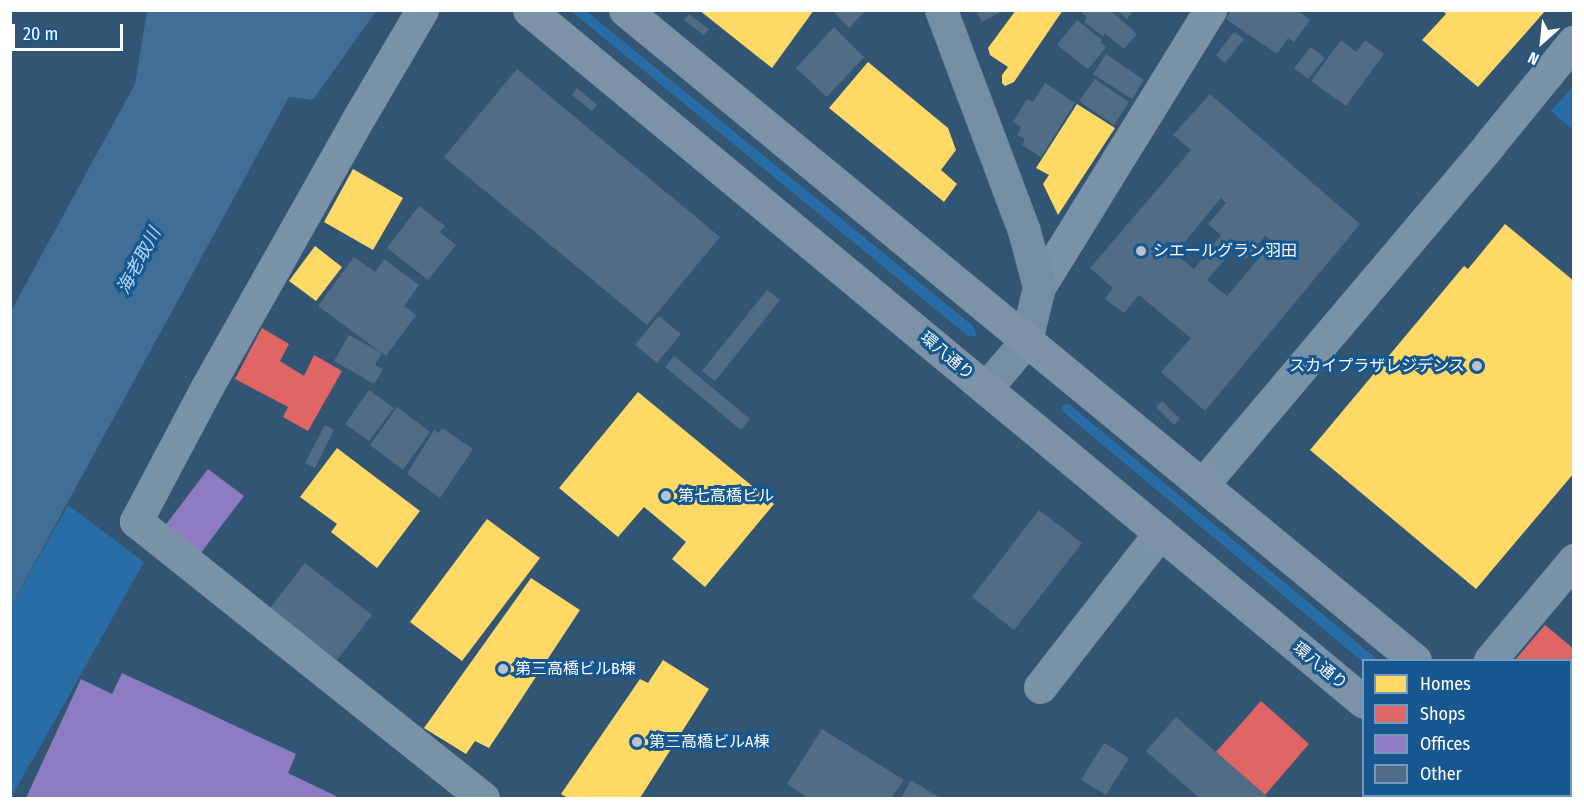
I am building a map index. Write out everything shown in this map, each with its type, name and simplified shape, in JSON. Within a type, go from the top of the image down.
[{"type":"highway","name":"環八通り","points":[[529,10],[1362,700]]},
{"type":"highway","points":[[625,10],[1414,659]]},
{"type":"street","points":[[422,10],[207,387],[136,521],[483,798]]},
{"type":"street","points":[[941,10],[1024,231],[1039,287]]},
{"type":"street","points":[[986,388],[1026,341],[1039,287],[1210,10]]},
{"type":"street","points":[[1203,484],[1574,41]]},
{"type":"street","points":[[1040,687],[1159,534]]},
{"type":"street","points":[[1491,659],[1574,560]]},
{"type":"shaded area","points":[[571,11],[586,11],[973,326],[977,336],[968,336]]},
{"type":"shaded area","points":[[1573,86],[1573,130],[1551,111]]},
{"type":"shaded area","points":[[1070,405],[1377,659],[1362,659],[1362,661],[1068,416],[1062,410],[1062,406]]},
{"type":"shaded area","points":[[68,505],[144,562],[11,798],[11,606]]},
{"type":"water","name":"海老取川","points":[[147,11],[376,11],[313,100],[289,97],[11,606],[11,311],[135,84]]},
{"type":"building: Homes","points":[[699,10],[814,10],[772,68]]},
{"type":"building: Homes","points":[[1016,10],[1063,10],[1014,82],[1005,86],[1002,83],[1002,75],[1008,67],[990,55],[988,48]]},
{"type":"building: Homes","points":[[1442,10],[1546,10],[1478,87],[1422,40],[1446,14]]},
{"type":"building: Homes","points":[[868,62],[948,128],[956,150],[941,170],[957,184],[944,202],[829,108]]},
{"type":"building: Homes","points":[[1077,104],[1115,128],[1058,215],[1043,184],[1049,175],[1036,168]]},
{"type":"building: Homes","points":[[353,169],[403,198],[373,250],[324,222]]},
{"type":"building: Homes","name":"スカイプラザレジデンス","points":[[1505,224],[1574,281],[1574,473],[1476,589],[1310,450],[1464,266],[1468,269]]},
{"type":"building: Homes","points":[[315,246],[342,267],[316,301],[289,281]]},
{"type":"building: Homes","name":"第七高橋ビル","points":[[638,392],[774,504],[705,587],[672,559],[686,542],[644,507],[618,537],[559,488]]},
{"type":"building: Homes","points":[[337,448],[420,511],[377,568],[331,532],[337,524],[300,497]]},
{"type":"building: Homes","points":[[487,519],[540,558],[462,661],[410,622]]},
{"type":"building: Homes","name":"第三高橋ビルB棟","points":[[531,578],[580,610],[489,748],[475,741],[466,754],[424,728]]},
{"type":"building: Homes","name":"第三高橋ビルA棟","points":[[663,660],[709,689],[640,798],[568,798],[561,794],[640,679],[648,683]]},
{"type":"building: Shops","points":[[262,328],[289,344],[280,361],[304,376],[314,355],[342,371],[308,431],[283,417],[288,407],[235,379]]},
{"type":"building: Shops","points":[[1545,625],[1574,649],[1574,716],[1572,714],[1572,659],[1516,659]]},
{"type":"building: Shops","points":[[1261,701],[1309,744],[1265,795],[1216,752]]},
{"type":"building: Offices","points":[[208,469],[244,496],[200,554],[164,527]]},
{"type":"building: Offices","points":[[122,673],[296,754],[288,773],[336,796],[335,798],[26,798],[81,679],[112,694]]},
{"type":"building: Other","points":[[832,10],[866,10],[849,28]]},
{"type":"building: Other","points":[[976,10],[1004,10],[982,22]]},
{"type":"building: Other","points":[[1078,10],[1110,10],[1137,34],[1124,49],[1105,33],[1103,36],[1084,22],[1087,17]]},
{"type":"building: Other","points":[[1117,10],[1134,10],[1127,19]]},
{"type":"building: Other","points":[[1231,10],[1297,10],[1310,20],[1294,42],[1288,38],[1277,54],[1226,19]]},
{"type":"building: Other","points":[[689,14],[709,29],[704,35],[684,20]]},
{"type":"building: Other","points":[[1077,20],[1102,40],[1100,42],[1106,47],[1088,69],[1057,45]]},
{"type":"building: Other","points":[[834,27],[864,57],[827,97],[796,68]]},
{"type":"building: Other","points":[[1234,32],[1244,39],[1225,63],[1216,55]]},
{"type":"building: Other","points":[[1341,40],[1356,52],[1365,40],[1384,54],[1346,106],[1311,81]]},
{"type":"building: Other","points":[[1311,47],[1325,58],[1308,79],[1294,68]]},
{"type":"building: Other","points":[[1106,54],[1144,80],[1132,99],[1093,74]]},
{"type":"building: Other","points":[[517,69],[720,237],[647,325],[444,157]]},
{"type":"building: Other","points":[[1095,79],[1129,102],[1114,125],[1079,101]]},
{"type":"building: Other","points":[[1045,83],[1075,103],[1041,157],[1022,145],[1025,139],[1017,135],[1021,127],[1013,122],[1027,99],[1033,102]]},
{"type":"building: Other","points":[[577,88],[597,105],[592,111],[572,95]]},
{"type":"building: Other","name":"シエールグラン羽田","points":[[1210,94],[1360,224],[1205,411],[1161,372],[1191,338],[1139,295],[1124,313],[1105,299],[1113,288],[1090,268],[1191,150],[1173,135]],"holes":[[[1221,198],[1226,203],[1208,224],[1221,235],[1194,269],[1175,254]],[[1265,236],[1273,242],[1227,296],[1207,280],[1234,248],[1246,259]]]},
{"type":"building: Other","points":[[419,206],[445,226],[440,232],[456,245],[428,280],[387,248]]},
{"type":"building: Other","points":[[354,257],[375,272],[384,259],[419,285],[404,306],[416,315],[386,356],[318,306]]},
{"type":"building: Other","points":[[767,290],[780,300],[715,381],[702,371]]},
{"type":"building: Other","points":[[659,316],[681,334],[657,363],[635,345]]},
{"type":"building: Other","points":[[349,335],[382,353],[375,365],[383,369],[374,384],[334,361]]},
{"type":"building: Other","points":[[674,356],[750,419],[741,430],[665,367]]},
{"type":"building: Other","points":[[369,390],[394,408],[369,441],[345,424]]},
{"type":"building: Other","points":[[1162,401],[1180,419],[1174,425],[1156,407]]},
{"type":"building: Other","points":[[397,407],[430,432],[403,470],[370,445]]},
{"type":"building: Other","points":[[325,425],[334,430],[315,468],[305,463]]},
{"type":"building: Other","points":[[442,428],[473,449],[440,498],[407,474],[434,430],[439,433]]},
{"type":"building: Other","points":[[1039,510],[1082,543],[1014,630],[972,597]]},
{"type":"building: Other","points":[[305,563],[372,615],[337,660],[270,608]]},
{"type":"building: Other","points":[[1176,717],[1269,798],[1199,798],[1146,751]]},
{"type":"building: Other","points":[[822,729],[904,780],[891,798],[808,798],[787,784]]},
{"type":"building: Other","points":[[1104,743],[1129,758],[1106,795],[1081,780]]},
{"type":"building: Other","points":[[911,780],[940,798],[901,798]]},
{"type":"place","name":"シエールグラン羽田","points":[[1141,251]]},
{"type":"place","name":"スカイプラザレジデンス","points":[[1477,366]]},
{"type":"place","name":"第七高橋ビル","points":[[666,496]]},
{"type":"place","name":"第三高橋ビルB棟","points":[[503,669]]},
{"type":"place","name":"第三高橋ビルA棟","points":[[637,742]]}]
